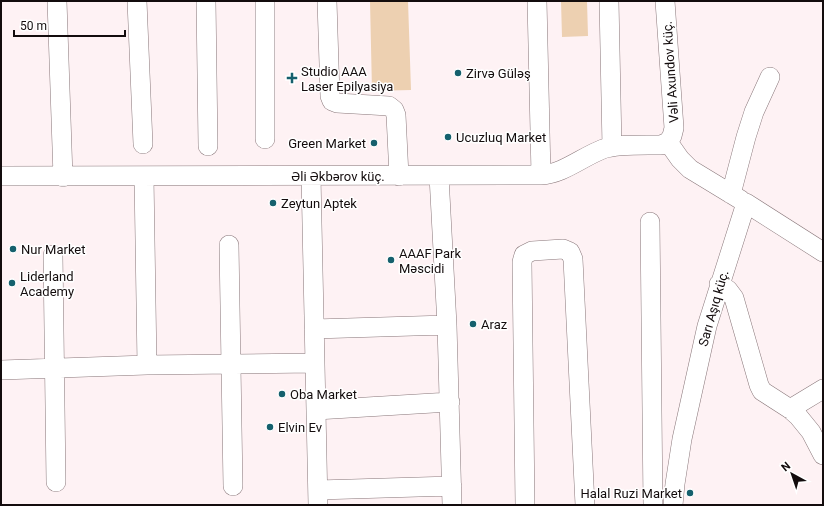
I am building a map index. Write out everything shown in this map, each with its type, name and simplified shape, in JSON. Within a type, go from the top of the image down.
[{"type":"street","points":[[57,1],[62,177]]},
{"type":"street","points":[[137,1],[143,144]]},
{"type":"street","points":[[206,1],[208,146]]},
{"type":"street","points":[[265,1],[265,139]]},
{"type":"street","points":[[327,1],[330,96],[332,101],[337,103],[389,106],[394,110],[396,115],[399,176]]},
{"type":"street","points":[[537,1],[541,175]]},
{"type":"street","points":[[609,1],[612,147]]},
{"type":"street","name":"Vəli Axundov küç.","points":[[665,1],[674,128],[672,136],[668,142]]},
{"type":"street","name":"Sarı Aşıq küç.","points":[[673,505],[682,439],[707,326],[719,284],[738,199],[752,118],[770,77]]},
{"type":"street","points":[[668,142],[690,169],[823,252]]},
{"type":"street","name":"Əli Əkbərov küç.","points":[[1,176],[144,177],[548,175],[603,149],[612,147],[661,145],[668,142]]},
{"type":"street","points":[[311,176],[318,498],[452,486]]},
{"type":"street","points":[[439,176],[447,326],[452,505]]},
{"type":"street","points":[[144,177],[147,365]]},
{"type":"street","points":[[650,222],[654,505]]},
{"type":"street","points":[[229,245],[233,486]]},
{"type":"street","points":[[525,505],[522,262],[524,255],[532,251],[563,249],[570,252],[573,259],[585,505]]},
{"type":"street","points":[[53,255],[56,482]]},
{"type":"street","points":[[719,284],[728,290],[734,298],[762,391],[790,409],[811,432],[823,455]]},
{"type":"street","points":[[314,329],[447,326]]},
{"type":"street","points":[[1,370],[147,365],[314,363]]},
{"type":"street","points":[[790,409],[823,388]]},
{"type":"street","points":[[316,410],[450,402]]},
{"type":"shaded area","points":[[370,1],[408,1],[411,90],[372,91]]},
{"type":"shaded area","points":[[561,1],[587,1],[588,36],[562,37]]},
{"type":"place","name":"Zirvə Güləş","points":[[458,73]]},
{"type":"place","name":"Studio AAA Laser Epilyasiya","points":[[292,78]]},
{"type":"place","name":"Ucuzluq Market","points":[[448,137]]},
{"type":"place","name":"Green Market","points":[[374,143]]},
{"type":"place","name":"Zeytun Aptek","points":[[273,203]]},
{"type":"place","name":"Nur Market","points":[[13,249]]},
{"type":"place","name":"AAAF Park Məscidi","points":[[391,260]]},
{"type":"place","name":"Liderland Academy","points":[[12,283]]},
{"type":"place","name":"Araz","points":[[473,324]]},
{"type":"place","name":"Oba Market","points":[[282,394]]},
{"type":"place","name":"Elvin Ev","points":[[270,427]]},
{"type":"place","name":"Halal Ruzi Market","points":[[690,493]]}]
